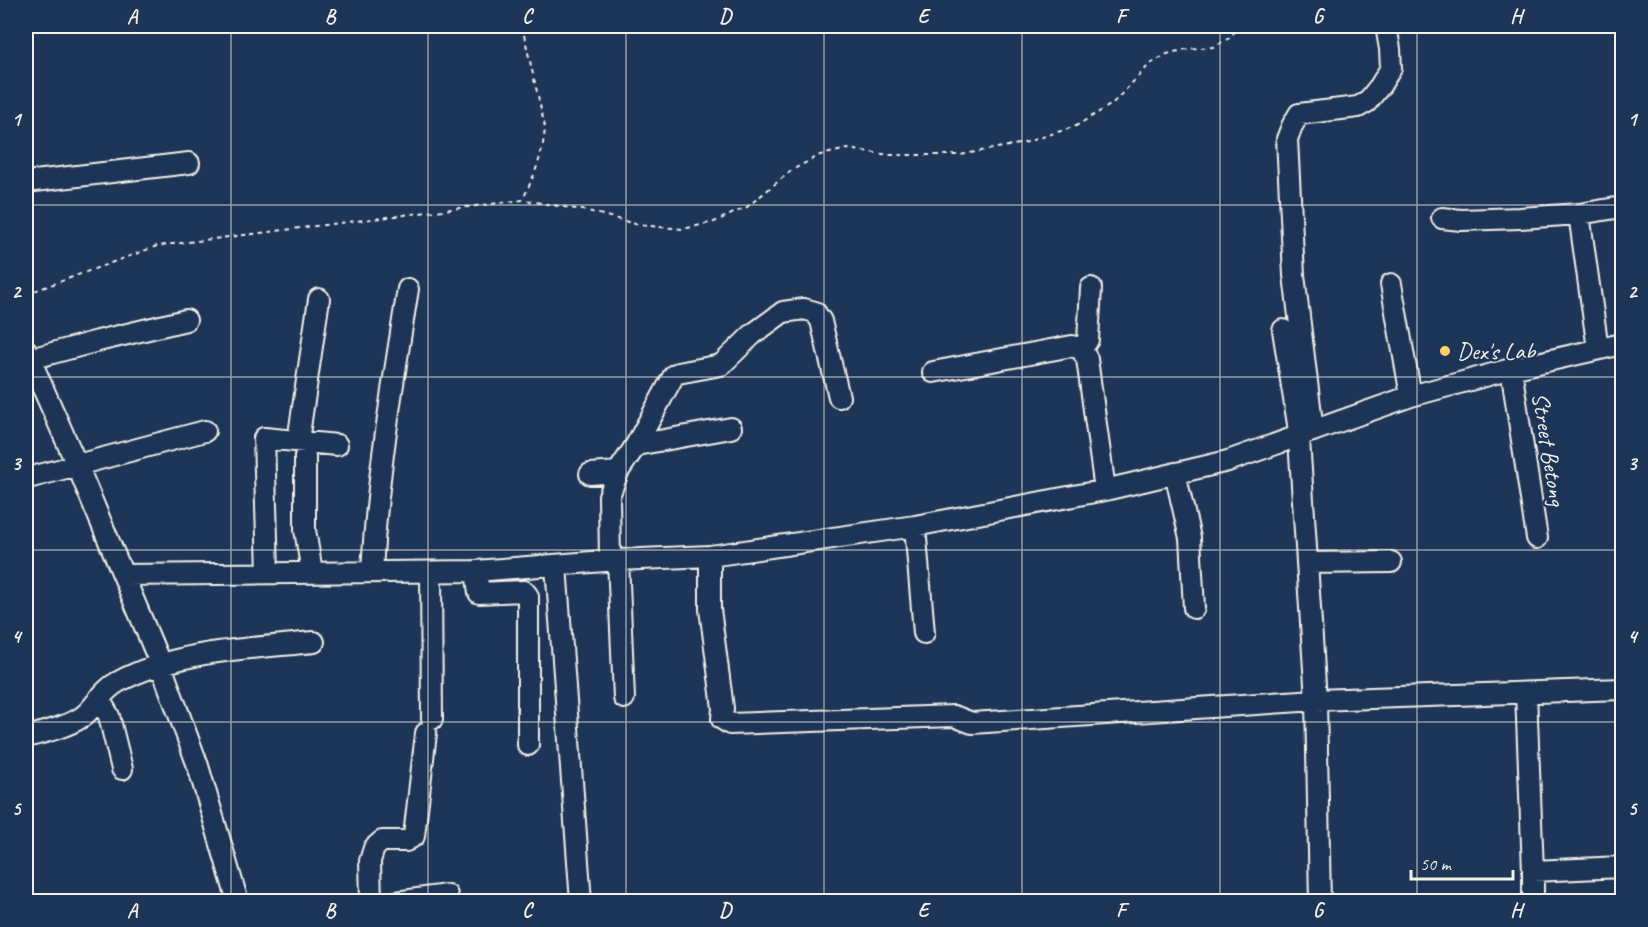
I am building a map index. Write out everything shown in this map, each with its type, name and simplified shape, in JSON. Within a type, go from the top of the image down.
[{"type":"street","points":[[1320,902],[1316,700],[1307,563],[1306,434],[1294,276],[1287,139],[1299,114],[1358,106],[1367,102],[1391,68],[1386,26]]},
{"type":"street","points":[[26,182],[189,163]]},
{"type":"street","points":[[1442,218],[1461,220],[1520,218],[1579,214],[1623,207]]},
{"type":"street","points":[[1579,214],[1598,349]]},
{"type":"street","points":[[1392,284],[1412,396]]},
{"type":"street","points":[[1081,349],[1088,340],[1090,288]]},
{"type":"street","points":[[372,572],[383,447],[408,289]]},
{"type":"street","points":[[312,572],[305,530],[302,448],[319,298]]},
{"type":"street","points":[[624,698],[609,496],[618,472],[636,445],[674,375],[721,365],[753,334],[783,312],[804,309],[815,312],[821,321],[839,397]]},
{"type":"street","points":[[186,320],[28,354],[33,388],[77,465],[160,663],[198,766],[238,902]]},
{"type":"street","points":[[1283,330],[1306,434]]},
{"type":"street","points":[[124,575],[477,571],[710,556],[915,526],[1106,490],[1228,461],[1412,396],[1511,369],[1623,344]]},
{"type":"street","points":[[933,372],[1072,346],[1081,349],[1087,358],[1106,490]]},
{"type":"street","name":"Street Betong","points":[[1511,369],[1537,538]]},
{"type":"street","points":[[636,445],[731,428]]},
{"type":"street","points":[[26,476],[32,477],[205,431]]},
{"type":"street","points":[[268,573],[264,438],[302,448],[337,445]]},
{"type":"street","points":[[590,474],[618,472]]},
{"type":"street","points":[[1175,473],[1190,538],[1194,608]]},
{"type":"street","points":[[915,526],[924,633]]},
{"type":"street","points":[[710,556],[710,609],[723,708],[722,719],[730,724],[954,716],[972,723],[1316,700],[1623,689]]},
{"type":"street","points":[[1307,563],[1391,562]]},
{"type":"street","points":[[556,566],[581,902]]},
{"type":"street","points":[[477,571],[479,593],[524,591],[528,596],[528,745]]},
{"type":"street","points":[[371,902],[370,861],[374,848],[382,841],[406,841],[414,836],[429,726],[431,572]]},
{"type":"street","points":[[26,737],[49,731],[82,717],[115,683],[160,663],[197,654],[314,642]]},
{"type":"street","points":[[1526,693],[1533,902]]},
{"type":"street","points":[[99,698],[109,716],[122,769]]},
{"type":"street","points":[[1533,871],[1623,867]]},
{"type":"street","points":[[396,902],[447,895]]},
{"type":"path","points":[[522,26],[545,127],[539,163],[523,200]]},
{"type":"path","points":[[26,294],[158,246],[523,200],[588,212],[639,225],[683,229],[714,222],[747,207],[792,170],[820,155],[848,149],[890,154],[960,155],[1024,143],[1076,126],[1112,104],[1150,64],[1167,54],[1213,46],[1231,37],[1238,26]]},
{"type":"place","name":"Dex's Lab","points":[[1445,351]]}]
